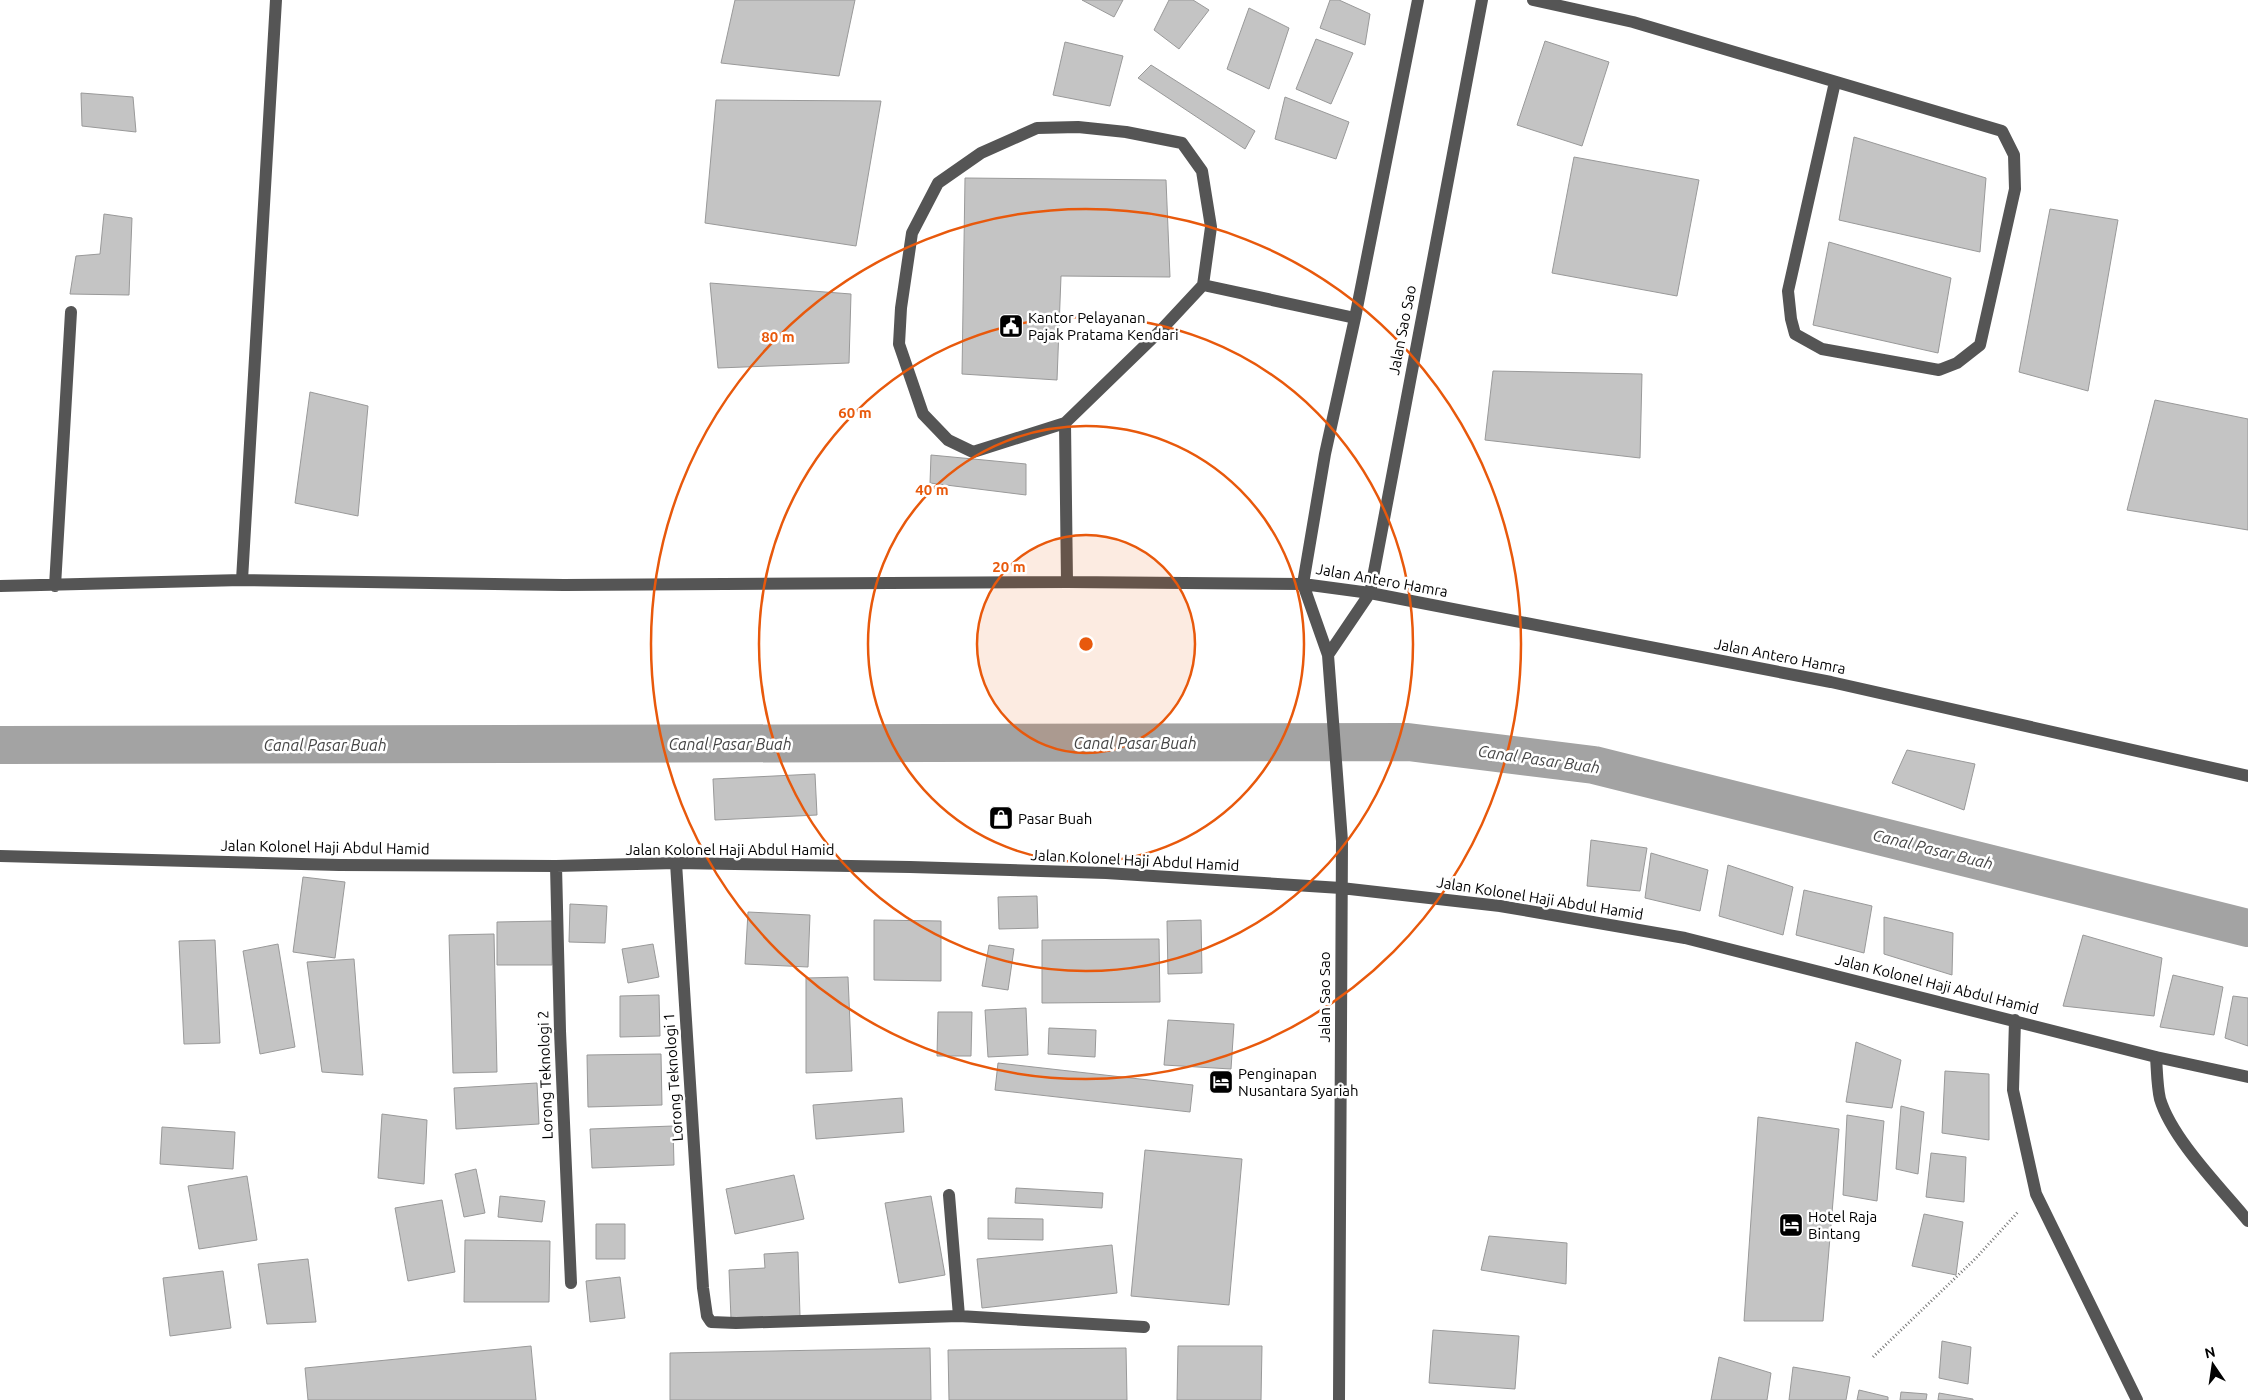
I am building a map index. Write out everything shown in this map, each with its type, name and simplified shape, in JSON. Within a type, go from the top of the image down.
[{"type":"street","points":[[242,580],[276,0]]},
{"type":"street","name":"Jalan Sao Sao","points":[[1339,1400],[1342,841],[1328,655],[1303,584],[1325,454],[1355,318],[1418,0]]},
{"type":"street","name":"Jalan Sao Sao","points":[[1328,655],[1370,593],[1482,0]]},
{"type":"street","points":[[1533,0],[1633,22],[1835,82],[2002,132],[2014,155],[2015,189],[1980,345],[1957,364],[1939,370],[1822,350],[1795,334],[1791,319],[1788,291],[1835,82]]},
{"type":"street","points":[[1078,127],[1126,132],[1182,144],[1202,171],[1211,227],[1203,285],[1162,329],[1065,423],[973,452],[948,440],[923,414],[900,344],[901,308],[912,233],[938,182],[981,153],[1037,128],[1078,127]]},
{"type":"street","points":[[1203,285],[1355,318]]},
{"type":"street","points":[[55,586],[72,312]]},
{"type":"street","points":[[1065,423],[1067,582]]},
{"type":"street","name":"Jalan Antero Hamra","points":[[0,586],[242,580],[564,585],[1067,582],[1303,584],[1370,593],[1831,682],[2248,776]]},
{"type":"street","name":"Jalan Kolonel Haji Abdul Hamid","points":[[0,856],[339,865],[556,866],[676,863],[1106,873],[1341,888],[1500,906],[1685,938],[2156,1057],[2248,1077]]},
{"type":"street","name":"Lorong Teknologi 1","points":[[676,863],[702,1288],[707,1316],[711,1322],[722,1324],[959,1316]]},
{"type":"street","name":"Lorong Teknologi 2","points":[[556,866],[560,1031],[570,1283]]},
{"type":"street","points":[[2015,1020],[2013,1090],[2036,1194],[2137,1400]]},
{"type":"street","points":[[2156,1057],[2160,1099],[2177,1132],[2248,1221]]},
{"type":"street","points":[[949,1195],[959,1316],[1144,1327]]},
{"type":"path","points":[[1873,1357],[1976,1258],[2036,1194]]},
{"type":"building","points":[[735,0],[855,0],[839,76],[721,63]]},
{"type":"building","points":[[1082,0],[1123,0],[1114,17]]},
{"type":"building","points":[[1169,0],[1193,0],[1209,10],[1179,49],[1154,30]]},
{"type":"building","points":[[1330,0],[1339,0],[1370,14],[1365,45],[1320,28]]},
{"type":"building","points":[[1249,8],[1289,28],[1269,89],[1227,69]]},
{"type":"building","points":[[1316,39],[1353,53],[1331,104],[1296,89]]},
{"type":"building","points":[[1545,41],[1609,62],[1582,146],[1517,125]]},
{"type":"building","points":[[1065,42],[1123,56],[1110,106],[1053,95]]},
{"type":"building","points":[[1151,65],[1255,131],[1245,149],[1138,78]]},
{"type":"building","points":[[81,93],[133,97],[136,132],[82,126]]},
{"type":"building","points":[[1285,97],[1349,122],[1336,159],[1275,139]]},
{"type":"building","points":[[716,100],[881,101],[856,246],[705,223]]},
{"type":"building","points":[[1854,137],[1986,178],[1980,252],[1839,220]]},
{"type":"building","points":[[1574,157],[1699,180],[1677,296],[1552,273]]},
{"type":"building","name":"Kantor Pelayanan Pajak Pratama Kendari","points":[[965,178],[1166,180],[1170,277],[1061,276],[1057,380],[962,374]]},
{"type":"building","points":[[2050,209],[2118,220],[2088,391],[2019,372]]},
{"type":"building","points":[[104,214],[132,218],[129,295],[70,294],[76,256],[100,254]]},
{"type":"building","points":[[1829,242],[1951,278],[1938,353],[1813,325]]},
{"type":"building","points":[[710,283],[851,294],[849,363],[718,368]]},
{"type":"building","points":[[1493,371],[1642,374],[1640,458],[1485,440]]},
{"type":"building","points":[[310,392],[368,406],[358,516],[295,503]]},
{"type":"building","points":[[2155,400],[2248,419],[2248,530],[2127,510]]},
{"type":"building","points":[[931,455],[1026,464],[1026,495],[930,483]]},
{"type":"building","points":[[1907,750],[1975,764],[1964,810],[1892,783]]},
{"type":"building","points":[[815,774],[817,815],[715,820],[713,779]]},
{"type":"building","points":[[1591,840],[1647,848],[1640,891],[1587,886]]},
{"type":"building","points":[[1651,853],[1708,870],[1700,911],[1645,898]]},
{"type":"building","points":[[1728,865],[1793,887],[1783,935],[1719,916]]},
{"type":"building","points":[[303,877],[345,882],[335,958],[293,952]]},
{"type":"building","points":[[1804,890],[1872,906],[1864,953],[1796,935]]},
{"type":"building","points":[[1037,896],[1038,928],[999,929],[998,897]]},
{"type":"building","points":[[570,904],[607,906],[605,943],[569,942]]},
{"type":"building","points":[[748,912],[810,915],[808,967],[745,964]]},
{"type":"building","points":[[1884,917],[1953,933],[1952,975],[1884,954]]},
{"type":"building","points":[[874,920],[941,921],[941,981],[874,980]]},
{"type":"building","points":[[1201,920],[1202,973],[1168,974],[1167,921]]},
{"type":"building","points":[[552,921],[552,965],[497,965],[497,922]]},
{"type":"building","points":[[494,934],[497,1072],[453,1073],[449,935]]},
{"type":"building","points":[[2083,935],[2162,958],[2154,1016],[2063,1006]]},
{"type":"building","points":[[1159,939],[1160,1002],[1042,1003],[1042,940]]},
{"type":"building","points":[[215,940],[220,1043],[184,1044],[179,941]]},
{"type":"building","points":[[278,944],[295,1047],[260,1054],[243,951]]},
{"type":"building","points":[[653,944],[659,977],[628,983],[622,949]]},
{"type":"building","points":[[989,945],[1014,949],[1008,990],[982,986]]},
{"type":"building","points":[[354,959],[363,1075],[322,1072],[307,962]]},
{"type":"building","points":[[2173,975],[2223,987],[2214,1035],[2160,1027]]},
{"type":"building","points":[[848,977],[852,1071],[806,1073],[806,978]]},
{"type":"building","points":[[659,995],[660,1036],[620,1037],[620,996]]},
{"type":"building","points":[[2233,996],[2248,998],[2248,1046],[2225,1038]]},
{"type":"building","points":[[1026,1008],[1028,1055],[988,1057],[985,1010]]},
{"type":"building","points":[[938,1012],[972,1012],[971,1056],[937,1056]]},
{"type":"building","points":[[1168,1020],[1234,1024],[1231,1069],[1164,1065]]},
{"type":"building","points":[[1049,1028],[1096,1030],[1095,1057],[1048,1054]]},
{"type":"building","points":[[1856,1042],[1901,1060],[1892,1108],[1846,1102]]},
{"type":"building","points":[[661,1054],[662,1105],[588,1107],[587,1055]]},
{"type":"building","points":[[998,1063],[1193,1085],[1190,1112],[995,1090]]},
{"type":"building","points":[[1945,1071],[1989,1074],[1989,1140],[1942,1133]]},
{"type":"building","points":[[537,1083],[539,1124],[456,1129],[454,1088]]},
{"type":"building","points":[[902,1098],[904,1132],[816,1139],[813,1105]]},
{"type":"building","points":[[1901,1106],[1924,1112],[1918,1174],[1896,1169]]},
{"type":"building","points":[[382,1114],[427,1120],[424,1184],[378,1178]]},
{"type":"building","points":[[1847,1115],[1884,1121],[1877,1201],[1843,1195]]},
{"type":"building","name":"Hotel Raja Bintang","points":[[1758,1117],[1839,1129],[1823,1321],[1744,1321]]},
{"type":"building","points":[[673,1126],[674,1165],[592,1168],[590,1129]]},
{"type":"building","points":[[162,1127],[235,1132],[233,1169],[160,1164]]},
{"type":"building","points":[[1145,1150],[1242,1159],[1229,1305],[1131,1296]]},
{"type":"building","points":[[1931,1153],[1966,1157],[1964,1202],[1926,1197]]},
{"type":"building","points":[[476,1169],[485,1213],[464,1217],[455,1174]]},
{"type":"building","points":[[794,1175],[804,1219],[735,1234],[726,1189]]},
{"type":"building","points":[[247,1176],[257,1240],[199,1249],[188,1186]]},
{"type":"building","points":[[1016,1188],[1103,1193],[1102,1208],[1015,1203]]},
{"type":"building","points":[[500,1196],[545,1201],[542,1222],[498,1217]]},
{"type":"building","points":[[931,1196],[945,1275],[899,1283],[885,1203]]},
{"type":"building","points":[[442,1200],[455,1272],[408,1281],[395,1208]]},
{"type":"building","points":[[1924,1214],[1963,1222],[1956,1275],[1912,1266]]},
{"type":"building","points":[[988,1218],[1043,1219],[1043,1240],[988,1239]]},
{"type":"building","points":[[596,1224],[625,1224],[625,1259],[596,1259]]},
{"type":"building","points":[[1489,1236],[1567,1243],[1566,1284],[1481,1270]]},
{"type":"building","points":[[465,1240],[550,1241],[549,1302],[464,1302]]},
{"type":"building","points":[[1112,1245],[1117,1293],[982,1308],[977,1259]]},
{"type":"building","points":[[798,1252],[800,1316],[731,1319],[729,1270],[765,1268],[764,1254]]},
{"type":"building","points":[[308,1259],[316,1322],[267,1324],[258,1264]]},
{"type":"building","points":[[223,1271],[231,1328],[170,1336],[163,1278]]},
{"type":"building","points":[[620,1277],[625,1318],[590,1322],[586,1281]]},
{"type":"building","points":[[1433,1330],[1519,1336],[1515,1389],[1429,1383]]},
{"type":"building","points":[[1942,1341],[1971,1347],[1968,1384],[1939,1378]]},
{"type":"building","points":[[531,1346],[536,1400],[308,1400],[305,1368]]},
{"type":"building","points":[[1178,1346],[1262,1346],[1261,1400],[1177,1400]]},
{"type":"building","points":[[930,1348],[931,1400],[670,1400],[670,1353]]},
{"type":"building","points":[[1126,1348],[1127,1400],[949,1400],[948,1350]]},
{"type":"building","points":[[1719,1357],[1771,1373],[1767,1400],[1711,1400]]},
{"type":"building","points":[[1793,1367],[1850,1377],[1846,1400],[1789,1400]]},
{"type":"building","points":[[1859,1390],[1888,1397],[1888,1400],[1857,1400]]},
{"type":"building","points":[[1901,1392],[1927,1394],[1926,1400],[1900,1400]]},
{"type":"building","points":[[1939,1393],[1973,1399],[1973,1400],[1938,1400]]},
{"type":"waterway","name":"Canal Pasar Buah","points":[[0,745],[1408,742],[1594,765],[2248,928]]},
{"type":"place","name":"Kantor Pelayanan Pajak Pratama Kendari","points":[[1011,326]]},
{"type":"place","name":"Pasar Buah","points":[[1001,818]]},
{"type":"place","name":"Penginapan Nusantara Syariah","points":[[1221,1082]]},
{"type":"place","name":"Hotel Raja Bintang","points":[[1791,1225]]}]
